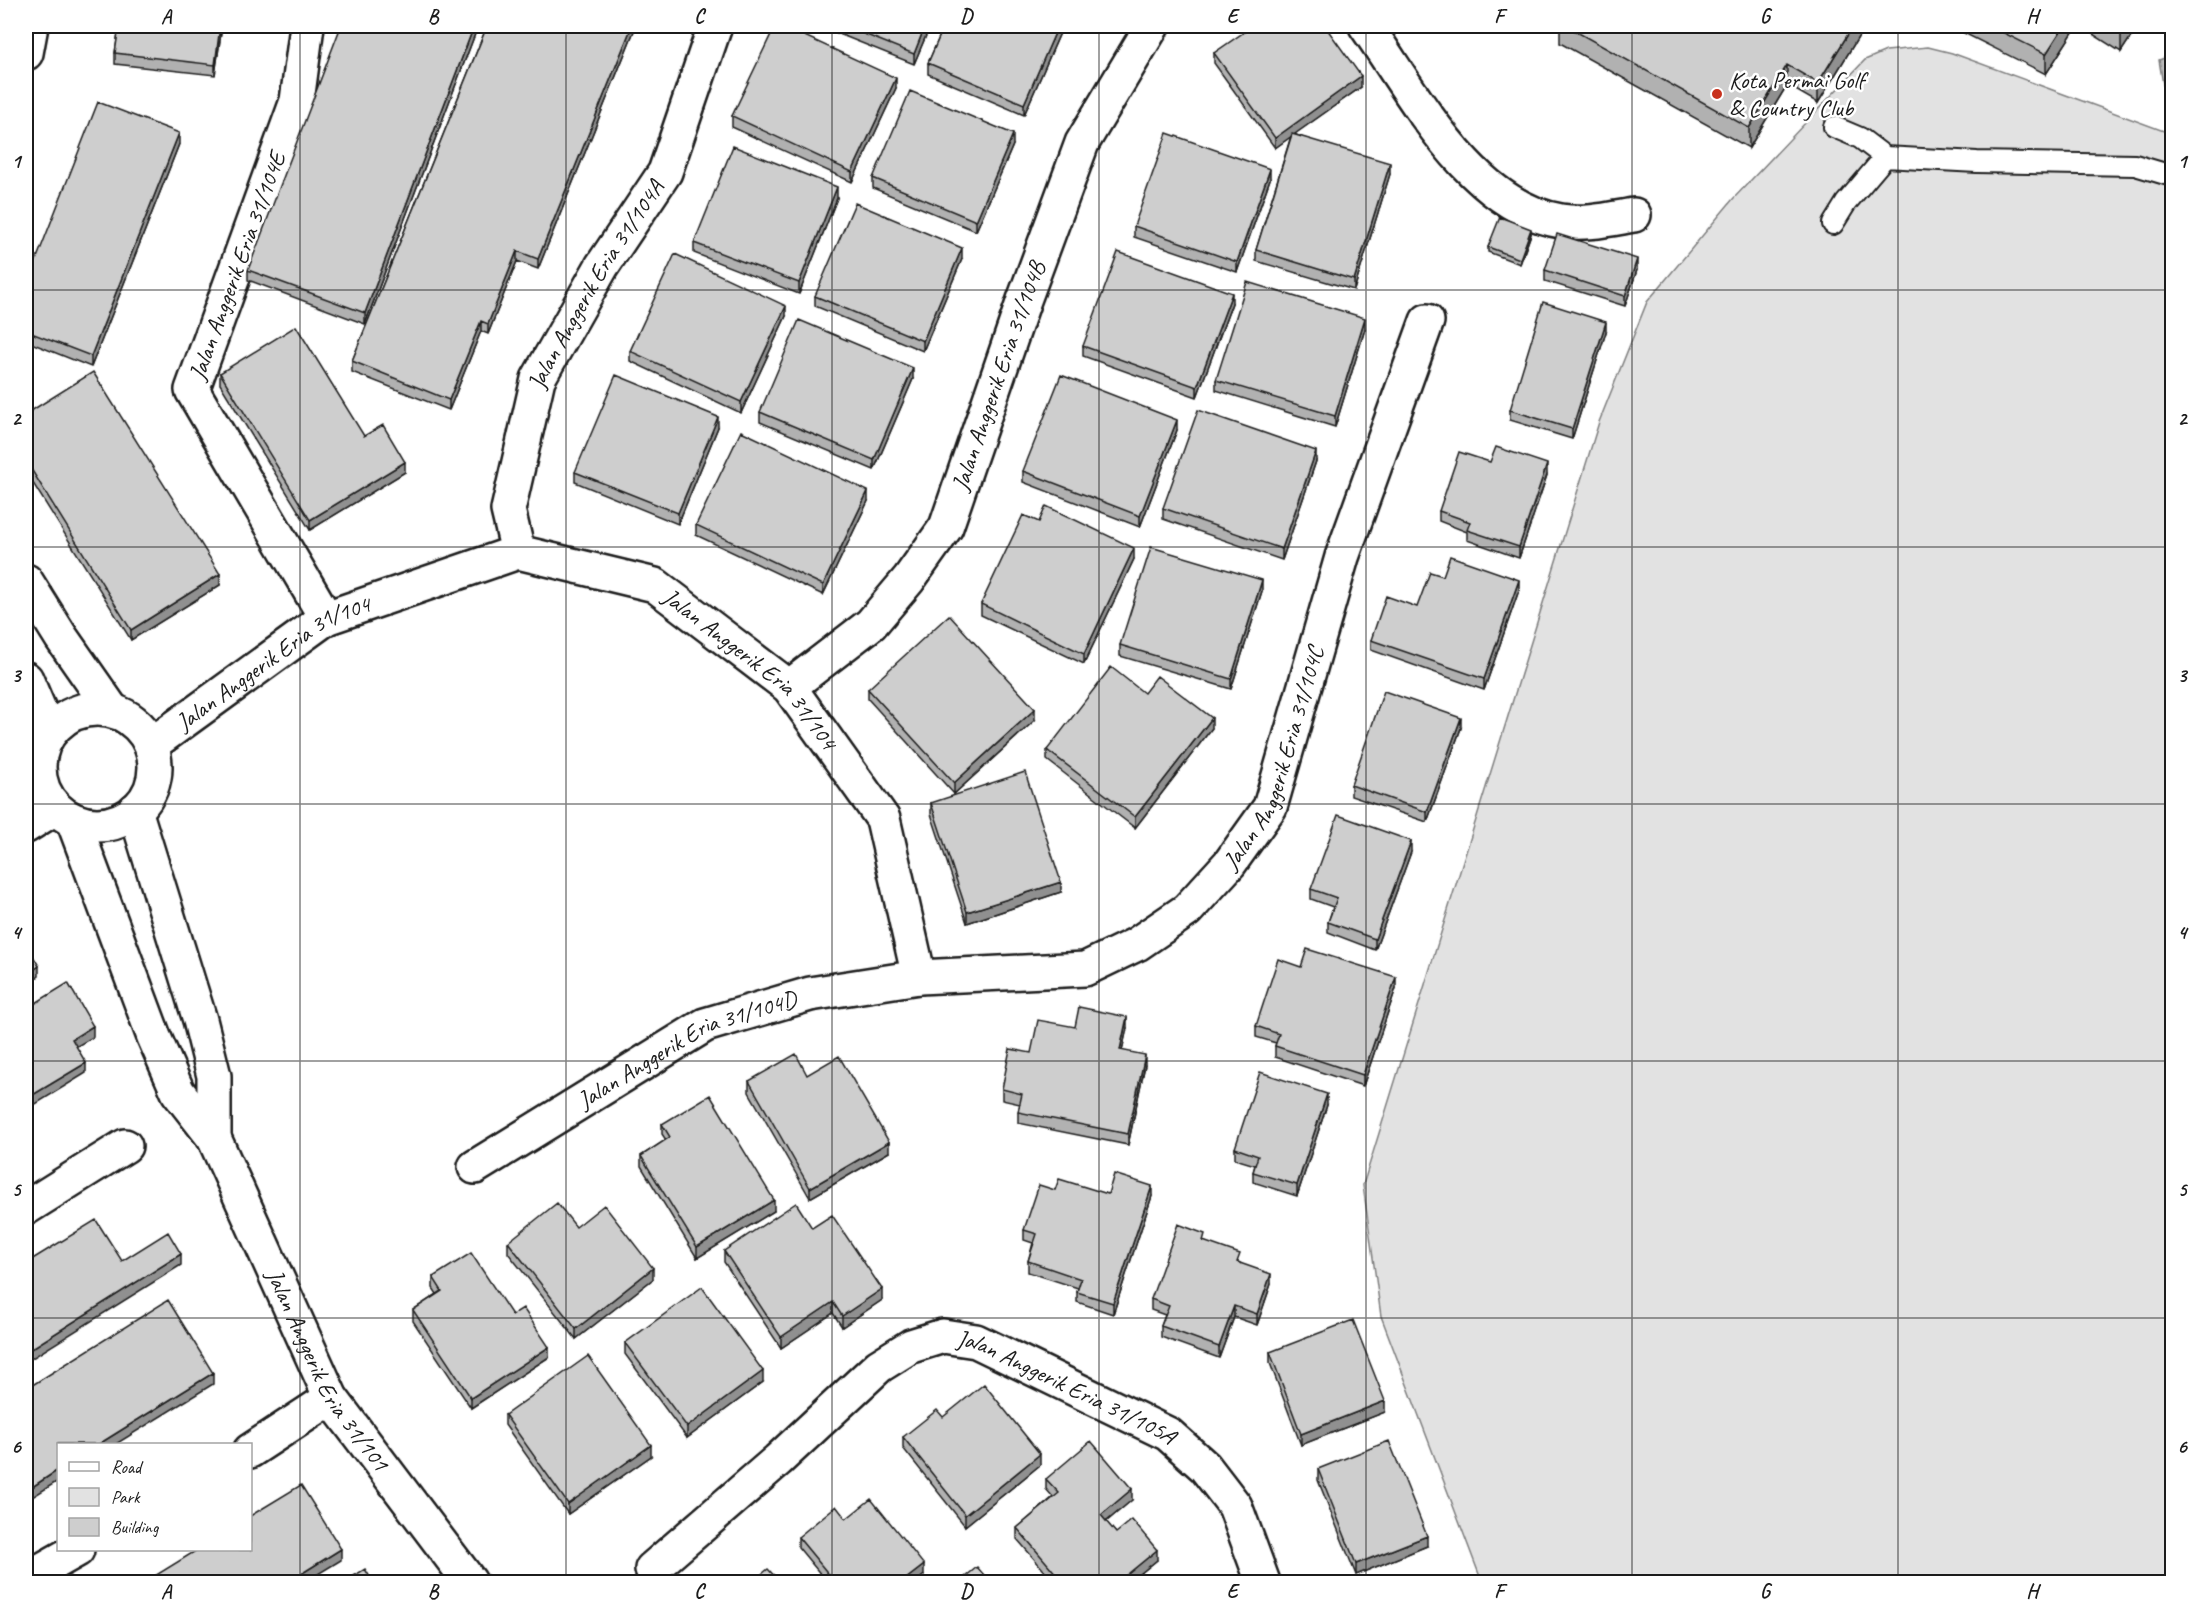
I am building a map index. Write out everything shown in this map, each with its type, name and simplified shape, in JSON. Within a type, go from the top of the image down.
[{"type":"street","points":[[26,53],[32,26]]},
{"type":"street","name":"Jalan Anggerik Eria 31/104E","points":[[307,26],[297,100],[192,390],[326,618]]},
{"type":"street","name":"Jalan Anggerik Eria 31/104A","points":[[518,552],[508,510],[538,379],[602,267],[665,172],[715,26]]},
{"type":"street","name":"Jalan Anggerik Eria 31/104B","points":[[789,687],[871,624],[909,579],[946,527],[1024,300],[1082,143],[1152,26]]},
{"type":"street","points":[[1366,26],[1434,125],[1465,163],[1504,198],[1530,212],[1561,221],[1590,222],[1634,215]]},
{"type":"street","name":"Jalan Anggerik Eria 31/104C","points":[[920,977],[1085,969],[1137,944],[1187,910],[1230,863],[1270,807],[1342,557],[1427,321]]},
{"type":"street","name":"Jalan Anggerik Eria 31/104","points":[[151,745],[326,618],[518,552],[655,585],[789,687],[883,819],[920,977]]},
{"type":"street","points":[[26,580],[61,638],[112,710]]},
{"type":"street","points":[[26,680],[49,733]]},
{"type":"street","points":[[89,709],[112,710],[136,723],[151,745],[155,768],[149,791],[135,810],[115,822],[94,825],[64,814],[44,792],[39,772],[41,752],[49,733],[66,717],[89,709]]},
{"type":"street","name":"Jalan Anggerik Eria 31/101","points":[[135,810],[200,1020],[214,1076],[214,1138]]},
{"type":"street","points":[[26,826],[64,814]]},
{"type":"street","name":"Jalan Anggerik Eria 31/101","points":[[64,814],[178,1092],[214,1138],[331,1398],[470,1582]]},
{"type":"street","name":"Jalan Anggerik Eria 31/104D","points":[[475,1167],[705,1025],[810,994],[920,977]]},
{"type":"street","points":[[26,1208],[125,1146]]},
{"type":"street","name":"Jalan Anggerik Eria 31/105A","points":[[652,1569],[778,1460],[879,1366],[911,1346],[943,1336],[976,1341],[1168,1434],[1205,1467],[1235,1506],[1263,1582]]},
{"type":"street","points":[[252,1449],[331,1398]]},
{"type":"street","points":[[26,1579],[75,1551]]},
{"type":"lane","points":[[1834,128],[1860,138],[1885,157],[1977,162],[2135,165],[2172,176]]},
{"type":"lane","points":[[1833,224],[1846,203],[1885,157]]},
{"type":"green space","points":[[1928,47],[1952,53],[2172,134],[2172,1582],[1482,1582],[1381,1316],[1363,1185],[1599,422],[1647,302],[1733,199],[1865,60],[1886,51]]},
{"type":"shaded area","points":[[2172,55],[2172,120],[2169,121],[2159,60]]},
{"type":"building","points":[[119,26],[220,26],[215,65],[115,53]]},
{"type":"building","points":[[341,26],[474,26],[365,313],[248,270]]},
{"type":"building","points":[[487,26],[632,26],[538,259],[517,251],[488,324],[481,321],[449,400],[352,361]]},
{"type":"building","points":[[775,26],[783,26],[896,78],[852,172],[732,116]]},
{"type":"building","points":[[844,26],[925,26],[914,54]]},
{"type":"building","points":[[944,26],[1058,26],[1024,104],[928,63]]},
{"type":"building","points":[[1253,26],[1325,26],[1361,76],[1275,138],[1214,53]]},
{"type":"building","name":"Kota Permai Golf & Country Club","points":[[1566,26],[1853,26],[1818,83],[1787,65],[1749,128]]},
{"type":"building","points":[[1990,26],[2064,26],[2046,54]]},
{"type":"building","points":[[2110,26],[2125,26],[2121,32]]},
{"type":"building","points":[[910,91],[1013,134],[976,221],[873,178]]},
{"type":"building","points":[[98,102],[179,133],[91,356],[26,331],[26,286]]},
{"type":"building","points":[[1167,133],[1270,169],[1237,262],[1134,226]]},
{"type":"building","points":[[1292,134],[1390,163],[1354,280],[1256,250]]},
{"type":"building","points":[[733,146],[837,187],[799,283],[694,243]]},
{"type":"building","points":[[855,203],[962,248],[923,341],[815,296]]},
{"type":"building","points":[[1500,217],[1531,229],[1520,259],[1488,247]]},
{"type":"building","points":[[1557,234],[1637,259],[1625,296],[1545,270]]},
{"type":"building","points":[[1118,252],[1232,293],[1197,387],[1083,346]]},
{"type":"building","points":[[675,254],[786,306],[741,402],[630,351]]},
{"type":"building","points":[[1247,282],[1365,318],[1335,416],[1216,380]]},
{"type":"building","points":[[1543,302],[1606,322],[1572,429],[1510,410]]},
{"type":"building","points":[[799,320],[913,368],[874,460],[760,412]]},
{"type":"building","points":[[296,326],[364,436],[383,425],[405,462],[310,520],[220,373]]},
{"type":"building","points":[[93,372],[220,574],[131,630],[26,461],[26,414]]},
{"type":"building","points":[[616,375],[718,417],[678,513],[575,472]]},
{"type":"building","points":[[1061,375],[1177,420],[1140,516],[1023,471]]},
{"type":"building","points":[[1198,410],[1316,451],[1282,549],[1163,508]]},
{"type":"building","points":[[741,431],[868,491],[823,585],[696,525]]},
{"type":"building","points":[[1496,447],[1547,464],[1519,547],[1467,530],[1470,522],[1439,511],[1459,452],[1490,462]]},
{"type":"building","points":[[1046,506],[1134,548],[1084,654],[981,604],[1023,515],[1039,522]]},
{"type":"building","points":[[1151,547],[1262,580],[1231,679],[1120,645]]},
{"type":"building","points":[[1450,556],[1519,580],[1484,679],[1371,640],[1386,596],[1417,607],[1430,572],[1443,576]]},
{"type":"building","points":[[949,615],[1035,709],[954,783],[868,689]]},
{"type":"building","points":[[1111,667],[1144,693],[1157,676],[1212,718],[1135,817],[1047,750]]},
{"type":"building","points":[[1384,691],[1461,718],[1427,812],[1351,785]]},
{"type":"building","points":[[1025,772],[1061,882],[967,912],[931,803]]},
{"type":"building","points":[[1338,815],[1411,841],[1375,939],[1328,922],[1337,898],[1311,889]]},
{"type":"building","points":[[26,944],[39,966],[26,975]]},
{"type":"building","points":[[1307,949],[1396,977],[1363,1075],[1275,1046],[1279,1034],[1256,1026],[1278,959],[1301,967]]},
{"type":"building","points":[[68,983],[93,1026],[72,1039],[86,1063],[26,1099],[26,1009]]},
{"type":"building","points":[[1079,1007],[1127,1017],[1120,1050],[1145,1055],[1128,1134],[1018,1112],[1022,1094],[1002,1089],[1010,1049],[1031,1053],[1038,1020],[1075,1027]]},
{"type":"building","points":[[796,1054],[807,1075],[839,1056],[889,1142],[810,1188],[749,1081]]},
{"type":"building","points":[[1260,1072],[1327,1094],[1297,1185],[1253,1172],[1258,1156],[1235,1148]]},
{"type":"building","points":[[710,1095],[774,1200],[697,1247],[641,1156],[670,1137],[662,1124]]},
{"type":"building","points":[[1114,1174],[1152,1186],[1113,1303],[1077,1292],[1081,1279],[1028,1261],[1037,1234],[1024,1230],[1039,1185],[1055,1190],[1059,1179],[1108,1194]]},
{"type":"building","points":[[557,1203],[576,1227],[604,1205],[653,1268],[576,1329],[508,1242]]},
{"type":"building","points":[[796,1203],[812,1228],[832,1215],[882,1289],[842,1316],[833,1302],[781,1337],[724,1251]]},
{"type":"building","points":[[96,1220],[122,1261],[168,1232],[181,1254],[26,1352],[26,1263]]},
{"type":"building","points":[[1178,1224],[1205,1234],[1203,1241],[1240,1254],[1237,1262],[1271,1274],[1257,1314],[1234,1306],[1219,1347],[1161,1326],[1169,1306],[1151,1299]]},
{"type":"building","points":[[471,1253],[512,1315],[523,1308],[549,1347],[471,1398],[413,1310],[442,1291],[433,1277]]},
{"type":"building","points":[[702,1287],[763,1371],[687,1427],[625,1343]]},
{"type":"building","points":[[168,1300],[213,1373],[101,1443],[57,1443],[57,1471],[26,1491],[26,1389]]},
{"type":"building","points":[[1353,1320],[1385,1401],[1301,1434],[1270,1352]]},
{"type":"building","points":[[588,1356],[651,1445],[568,1504],[505,1415]]},
{"type":"building","points":[[984,1384],[1040,1454],[965,1515],[903,1437],[937,1410],[943,1417]]},
{"type":"building","points":[[1091,1441],[1132,1489],[1101,1515],[1116,1533],[1132,1520],[1157,1550],[1118,1582],[1063,1582],[1017,1528],[1059,1493],[1046,1479]]},
{"type":"building","points":[[1389,1441],[1427,1536],[1356,1564],[1318,1469]]},
{"type":"building","points":[[301,1485],[341,1549],[288,1582],[145,1582],[195,1551],[252,1551],[252,1515]]},
{"type":"building","points":[[871,1499],[924,1565],[902,1582],[835,1582],[798,1537],[836,1506],[846,1519]]},
{"type":"building","points":[[977,1567],[990,1582],[959,1582]]},
{"type":"building","points":[[365,1569],[373,1582],[344,1582]]},
{"type":"building","points":[[768,1569],[780,1582],[752,1582]]},
{"type":"building","points":[[1415,1578],[1416,1582],[1400,1582]]},
{"type":"place","name":"Kota Permai Golf & Country Club","points":[[1717,94]]}]
